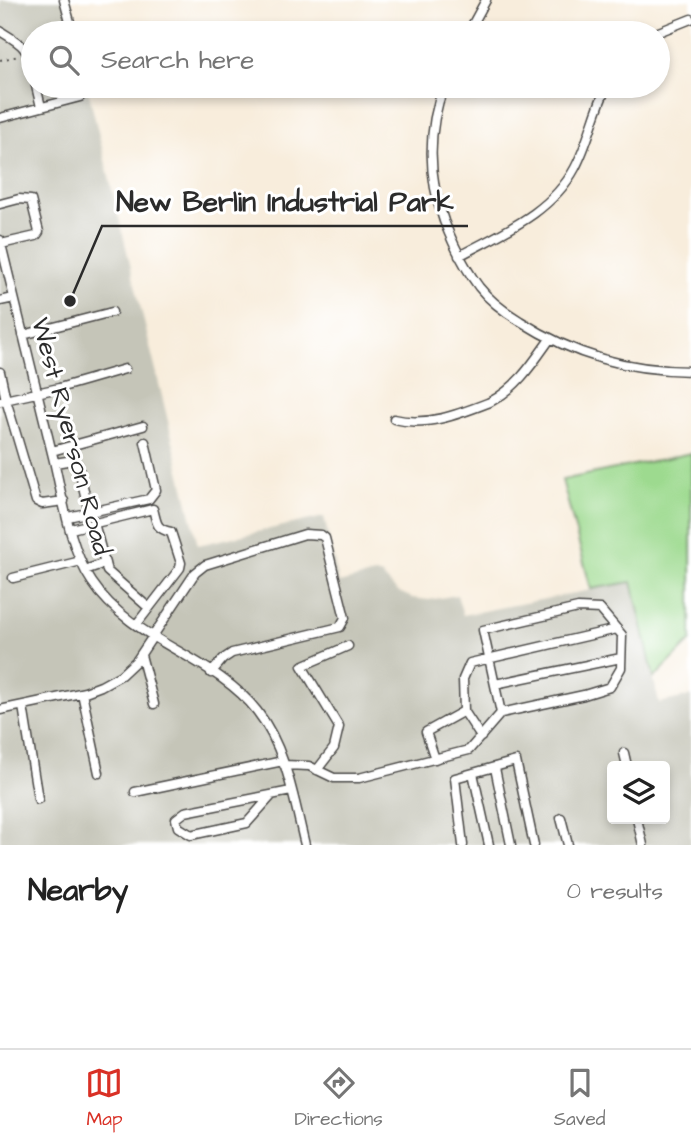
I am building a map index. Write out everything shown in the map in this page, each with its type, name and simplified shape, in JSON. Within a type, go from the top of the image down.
[{"type":"street","points":[[64,0],[70,21]]},
{"type":"street","points":[[475,21],[486,0]]},
{"type":"street","points":[[670,26],[691,19]]},
{"type":"street","points":[[0,31],[21,44]]},
{"type":"street","points":[[39,98],[41,107]]},
{"type":"street","points":[[0,118],[76,98]]},
{"type":"street","points":[[441,98],[432,133],[432,174],[440,210],[460,256],[479,288],[494,303],[550,338],[590,356],[624,366],[691,371]]},
{"type":"street","points":[[460,256],[536,213],[560,191],[575,167],[602,98]]},
{"type":"street","points":[[0,204],[19,199],[31,201],[39,232],[36,236],[1,242]]},
{"type":"street","name":"West Ryerson Road","points":[[1,242],[71,529],[85,570],[104,599],[136,625],[229,684],[258,712],[284,763],[305,845]]},
{"type":"street","points":[[0,301],[14,298]]},
{"type":"street","points":[[23,335],[112,312]]},
{"type":"street","points":[[394,419],[412,424],[428,422],[490,402],[520,378],[550,338]]},
{"type":"street","points":[[3,401],[125,369]]},
{"type":"street","points":[[0,372],[3,401],[36,502],[42,504],[64,501]]},
{"type":"street","points":[[52,451],[143,426]]},
{"type":"street","points":[[68,517],[149,499],[156,490],[145,442]]},
{"type":"street","points":[[55,463],[73,460],[78,465],[89,512]]},
{"type":"street","points":[[71,529],[153,509],[161,530],[171,532],[180,568],[136,625]]},
{"type":"street","points":[[94,523],[107,571],[149,608]]},
{"type":"street","points":[[0,710],[82,693],[113,680],[132,666],[141,655],[195,573],[205,565],[305,534],[321,535],[325,538],[344,623],[340,627],[232,653],[211,673]]},
{"type":"street","points":[[13,578],[81,561]]},
{"type":"street","points":[[85,570],[105,563]]},
{"type":"street","points":[[135,792],[284,763],[309,766],[334,778],[359,778],[469,750],[501,713],[610,687],[621,668],[622,635],[600,609],[578,608],[482,631],[501,713]]},
{"type":"street","points":[[481,737],[464,711],[463,678],[471,663],[617,629]]},
{"type":"street","points":[[317,770],[334,748],[339,727],[302,666],[348,646]]},
{"type":"street","points":[[141,655],[154,704]]},
{"type":"street","points":[[495,684],[621,658]]},
{"type":"street","points":[[82,693],[99,773]]},
{"type":"street","points":[[23,706],[38,799]]},
{"type":"street","points":[[435,759],[426,732],[464,711]]},
{"type":"street","points":[[624,752],[625,761]]},
{"type":"street","points":[[463,845],[455,778],[516,761],[534,845]]},
{"type":"street","points":[[495,768],[511,845]]},
{"type":"street","points":[[473,774],[489,845]]},
{"type":"street","points":[[272,795],[247,822],[191,835],[178,827],[176,819],[185,812],[291,791]]},
{"type":"street","points":[[561,818],[568,845]]},
{"type":"street","points":[[638,824],[643,845]]},
{"type":"path","points":[[0,60],[21,55]]},
{"type":"shaded area","points":[[0,0],[67,0],[72,21],[21,21],[21,98],[90,98],[198,545],[324,517],[339,583],[375,574],[382,576],[397,591],[412,598],[429,600],[457,595],[463,615],[632,582],[659,703],[691,696],[691,845],[0,845]]},
{"type":"green space","points":[[691,453],[691,641],[654,678],[632,582],[591,589],[562,480]]},
{"type":"place","name":"New Berlin Industrial Park","points":[[70,301]]}]
